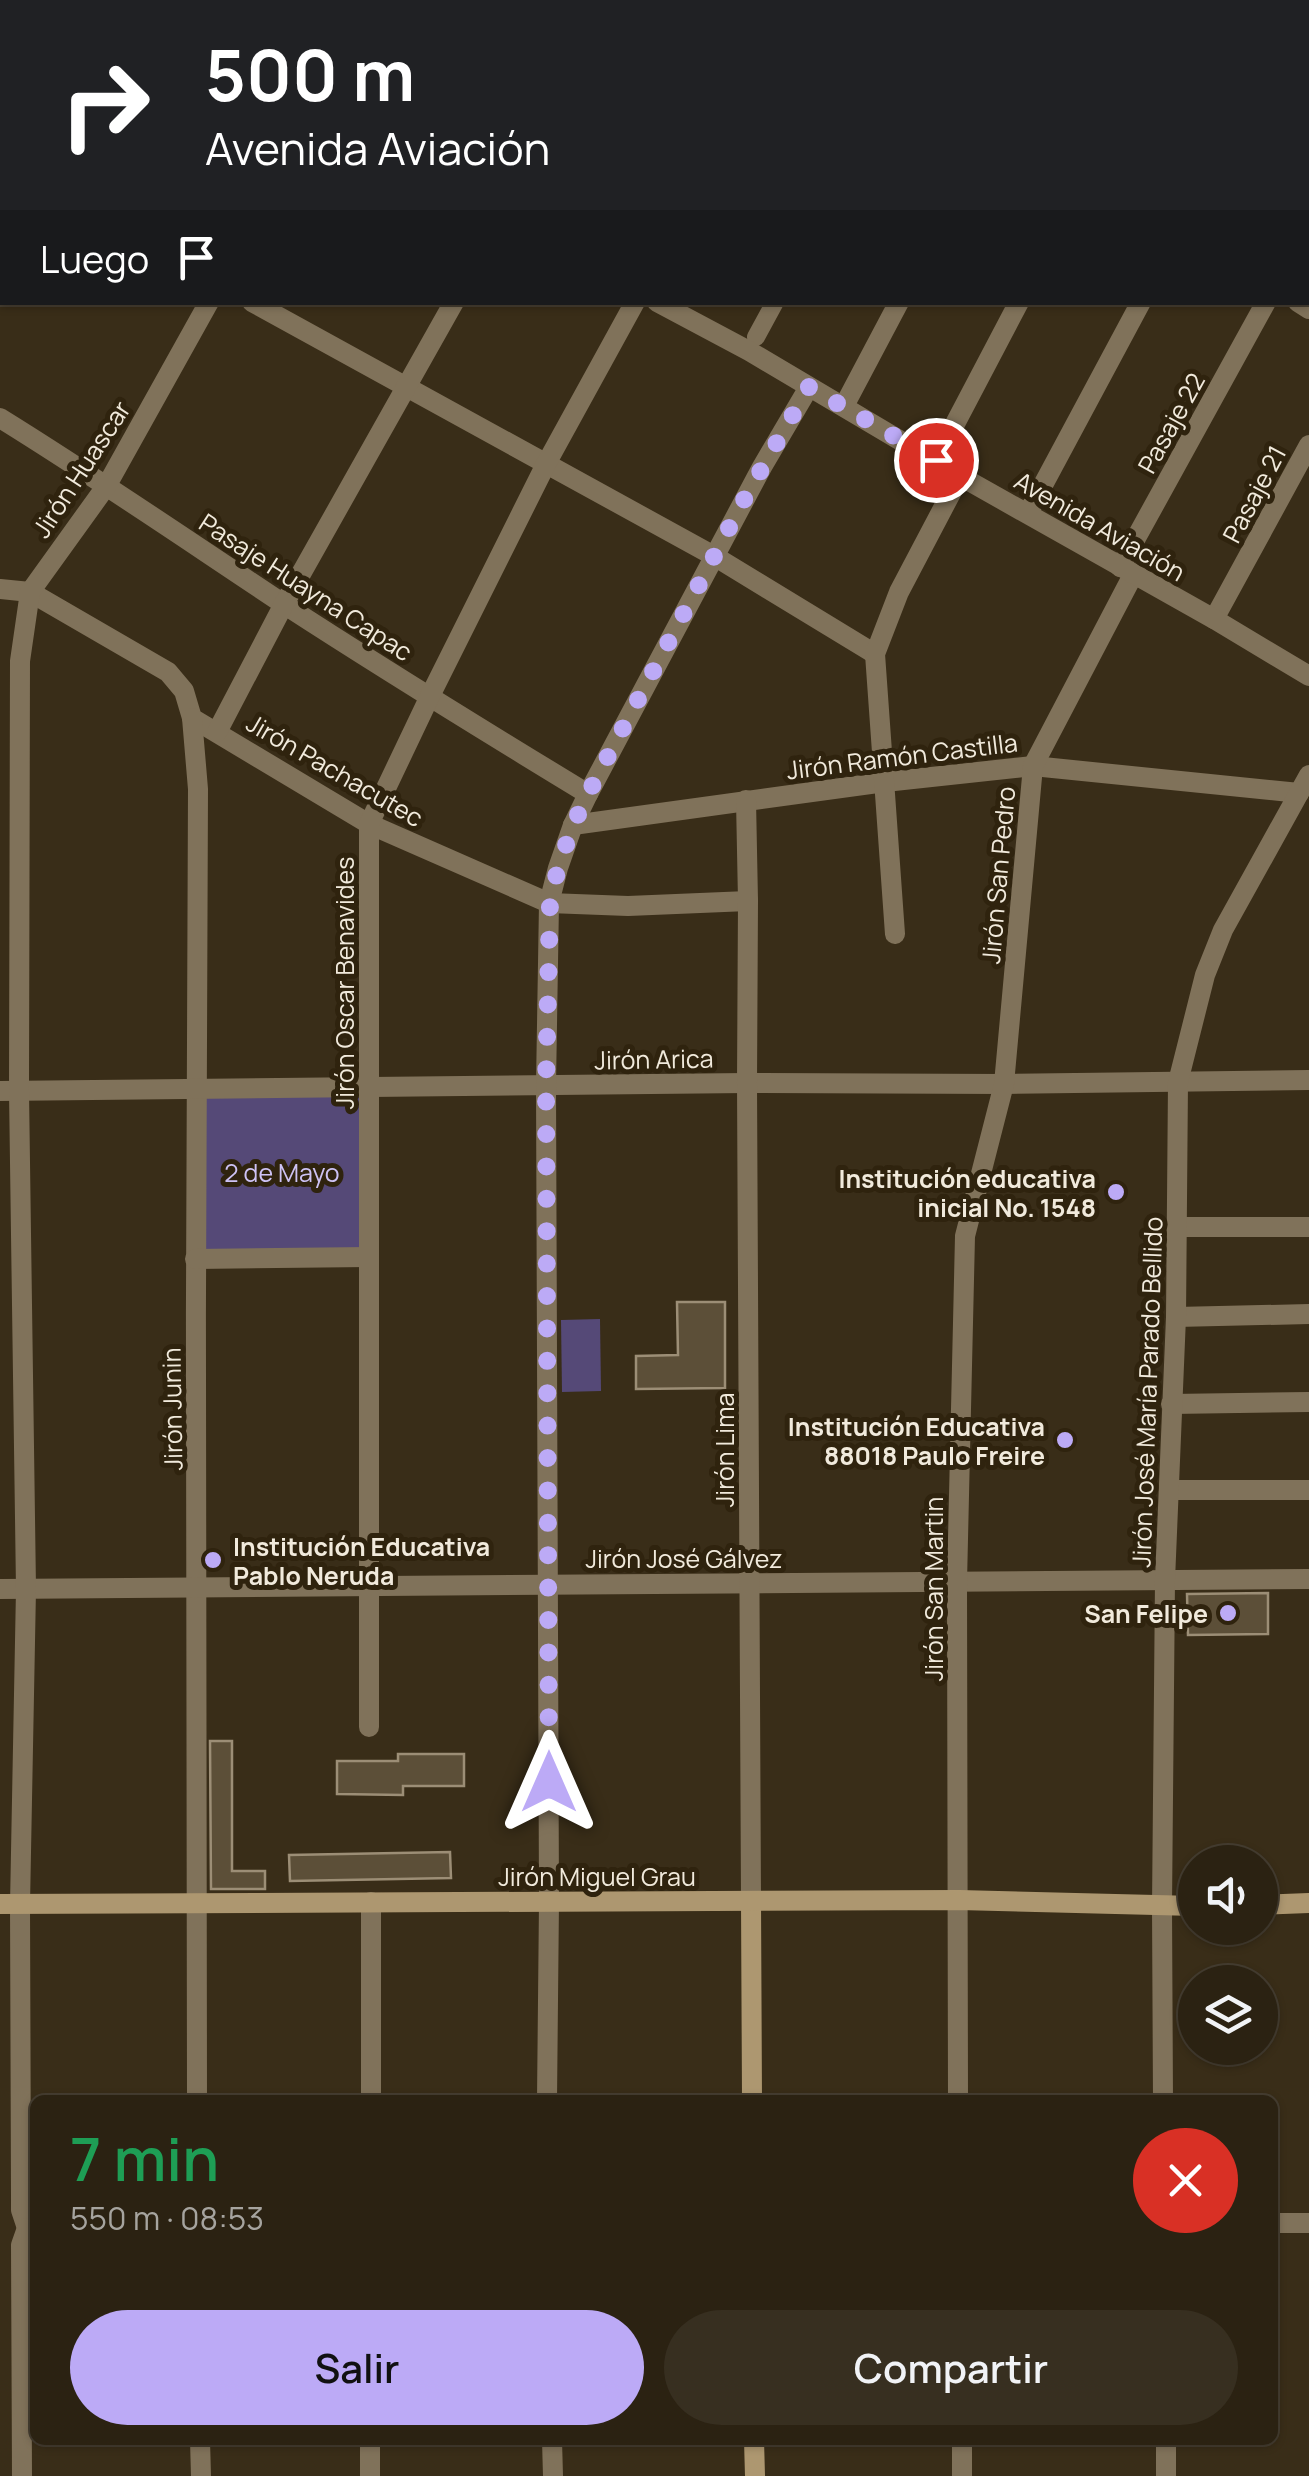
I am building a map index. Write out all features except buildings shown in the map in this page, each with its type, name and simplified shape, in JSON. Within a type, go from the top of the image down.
[{"type":"main road","name":"Jirón Lima","points":[[751,1900],[752,2095]]},
{"type":"main road","name":"Jirón Miguel Grau","points":[[10,1905],[959,1900],[1178,1907]]},
{"type":"main road","points":[[1278,1904],[1309,1903]]},
{"type":"main road","points":[[754,2445],[754,2476]]},
{"type":"street","name":"Jirón Huascar","points":[[30,2227],[21,2210],[10,1905],[26,1590],[10,1091],[20,661],[30,592],[107,484],[207,305]]},
{"type":"street","points":[[257,305],[714,556],[875,654]]},
{"type":"street","points":[[217,732],[284,604],[452,305]]},
{"type":"street","name":"Jirón Oscar Benavides","points":[[369,1727],[369,824],[546,464],[633,305]]},
{"type":"street","name":"Avenida Aviación","points":[[664,305],[752,344],[809,387],[1309,676]]},
{"type":"street","points":[[752,344],[773,305]]},
{"type":"street","points":[[844,406],[897,305]]},
{"type":"street","points":[[936,460],[1017,305]]},
{"type":"street","points":[[1028,514],[1138,305]]},
{"type":"street","name":"Pasaje 22","points":[[1126,571],[1264,305]]},
{"type":"street","points":[[547,2095],[546,1085],[550,903],[558,868],[588,794],[809,387]]},
{"type":"street","name":"Pasaje Huayna Capac","points":[[0,418],[107,484],[429,698],[588,794]]},
{"type":"street","name":"Pasaje 21","points":[[1214,619],[1309,444]]},
{"type":"street","points":[[895,934],[875,654],[899,592],[960,476]]},
{"type":"street","name":"Jirón San Pedro","points":[[1004,1084],[1033,766],[1126,571]]},
{"type":"street","points":[[0,589],[30,592],[168,672],[184,691],[192,718]]},
{"type":"street","name":"Jirón Pachacutec","points":[[192,718],[369,824],[550,903],[628,906],[748,902]]},
{"type":"street","name":"Jirón Junin","points":[[192,718],[198,789],[197,2095]]},
{"type":"street","name":"Jirón Ramón Castilla","points":[[573,825],[1033,766],[1304,784]]},
{"type":"street","name":"Jirón José María Parado Bellido","points":[[1164,2095],[1165,1580],[1176,1317],[1178,1082],[1205,975],[1222,930],[1304,784]]},
{"type":"street","name":"Jirón Lima","points":[[746,800],[751,1900]]},
{"type":"street","name":"Jirón Arica","points":[[10,1091],[1309,1080]]},
{"type":"street","name":"Jirón San Martin","points":[[958,2095],[957,1582],[965,1236],[1004,1084]]},
{"type":"street","points":[[1178,1227],[1309,1227]]},
{"type":"street","points":[[195,1258],[369,1257]]},
{"type":"street","points":[[1176,1317],[1309,1314]]},
{"type":"street","points":[[1171,1404],[1309,1402]]},
{"type":"street","points":[[1170,1490],[1309,1490]]},
{"type":"street","name":"Jirón José Gálvez","points":[[0,1589],[1309,1579]]},
{"type":"street","points":[[371,2095],[372,1902]]},
{"type":"street","points":[[1278,2223],[1309,2223]]},
{"type":"street","name":"Jirón Huascar","points":[[22,2476],[21,2245],[30,2231]]},
{"type":"street","points":[[200,2445],[201,2476]]},
{"type":"street","points":[[370,2445],[370,2476]]},
{"type":"street","points":[[552,2445],[552,2476]]},
{"type":"street","points":[[962,2445],[962,2476]]},
{"type":"street","points":[[1166,2445],[1166,2476]]},
{"type":"green space","name":"2 de Mayo","points":[[366,1090],[366,1255],[200,1253],[199,1092]]},
{"type":"green space","points":[[600,1319],[601,1391],[562,1392],[561,1320]]},
{"type":"place","name":"Institución educativa inicial No. 1548","points":[[1116,1192]]},
{"type":"place","name":"Institución Educativa 88018 Paulo Freire","points":[[1065,1440]]},
{"type":"place","name":"Institución Educativa Pablo Neruda","points":[[213,1560]]},
{"type":"place","name":"San Felipe","points":[[1228,1613]]},
{"type":"route","points":[[549,1782],[546,1085],[550,903],[558,868],[588,794],[746,496],[809,387],[936,460]]}]
